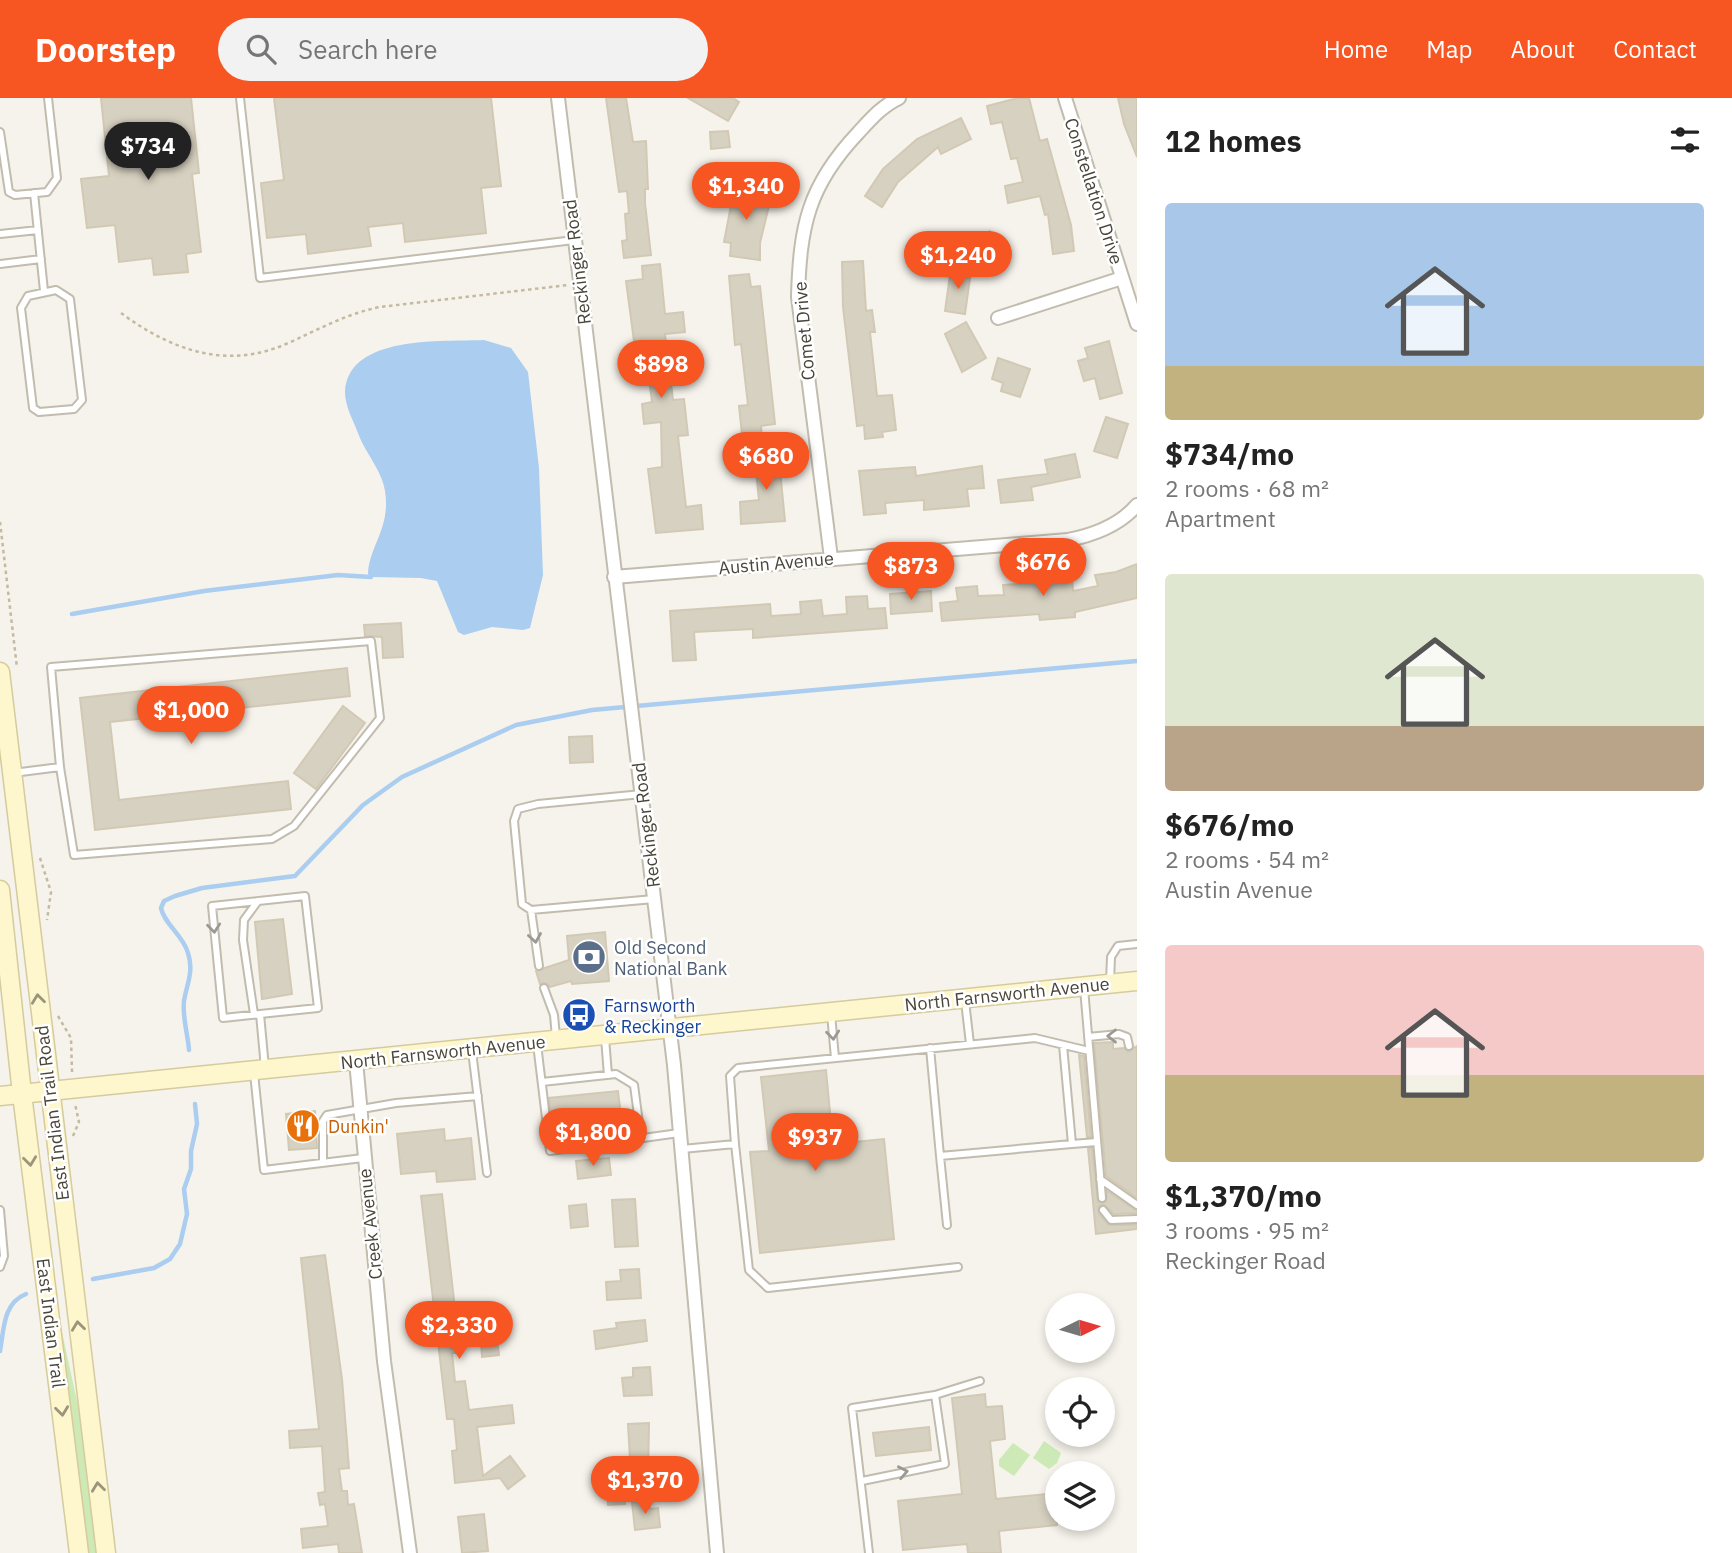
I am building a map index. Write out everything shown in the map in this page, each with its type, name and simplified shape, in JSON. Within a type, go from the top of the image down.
[{"type":"main road","name":"East Indian Trail Road","points":[[0,672],[106,1553]]},
{"type":"main road","name":"East Indian Trail Road","points":[[0,890],[2,933],[22,1094]]},
{"type":"main road","name":"North Farnsworth Avenue","points":[[0,1096],[1137,981]]},
{"type":"main road","name":"East Indian Trail","points":[[22,1094],[79,1553]]},
{"type":"street","name":"Reckinger Road","points":[[558,98],[669,1028],[717,1553]]},
{"type":"street","name":"Comet Drive","points":[[831,558],[798,297],[799,257],[807,214],[831,162],[885,105],[899,98]]},
{"type":"street","name":"Constellation Drive","points":[[1065,98],[1137,324]]},
{"type":"street","points":[[998,318],[1122,278]]},
{"type":"street","name":"Austin Avenue","points":[[614,577],[1068,540],[1092,535],[1123,519],[1137,506]]},
{"type":"street","name":"Creek Avenue","points":[[356,1061],[384,1361],[410,1553]]},
{"type":"lane","points":[[0,132],[6,188],[15,195],[47,192],[57,178],[48,98]]},
{"type":"lane","points":[[240,98],[260,278],[575,240]]},
{"type":"lane","points":[[34,193],[44,291]]},
{"type":"lane","points":[[0,234],[38,230]]},
{"type":"lane","points":[[0,264],[41,259]]},
{"type":"lane","points":[[44,291],[61,291],[70,299],[82,400],[74,409],[39,412],[33,408],[21,308],[28,296],[44,291]]},
{"type":"lane","points":[[371,641],[380,718],[294,826],[272,839],[74,855],[60,767],[51,667],[371,641]]},
{"type":"lane","points":[[12,773],[60,767]]},
{"type":"lane","points":[[642,794],[538,804],[518,809],[514,821],[522,904],[531,910],[654,899]]},
{"type":"lane","points":[[305,896],[317,1008],[257,1014],[223,1018],[212,906],[305,896]]},
{"type":"lane","points":[[258,901],[244,920],[243,940],[257,1014],[264,1170],[363,1158]]},
{"type":"lane","points":[[531,910],[539,966]]},
{"type":"lane","points":[[1110,984],[1111,957],[1118,946],[1137,944]]},
{"type":"lane","points":[[1084,986],[1102,1198]]},
{"type":"lane","points":[[544,988],[554,1015],[557,1040]]},
{"type":"lane","points":[[965,998],[970,1044]]},
{"type":"lane","points":[[831,1012],[835,1058]]},
{"type":"lane","points":[[1088,1037],[1119,1034],[1127,1037],[1129,1046]]},
{"type":"lane","points":[[605,1035],[608,1075]]},
{"type":"lane","points":[[958,1267],[768,1288],[749,1270],[730,1076],[738,1068],[1035,1038],[1089,1051]]},
{"type":"lane","points":[[537,1042],[550,1151],[679,1133]]},
{"type":"lane","points":[[1063,1045],[1072,1144]]},
{"type":"lane","points":[[930,1048],[947,1225]]},
{"type":"lane","points":[[472,1049],[487,1173]]},
{"type":"lane","points":[[542,1082],[608,1075],[624,1077],[634,1085],[641,1138]]},
{"type":"lane","points":[[323,1163],[323,1121],[327,1115],[478,1096]]},
{"type":"lane","points":[[940,1156],[1097,1142]]},
{"type":"lane","points":[[680,1149],[735,1144]]},
{"type":"lane","points":[[1100,1179],[1137,1205]]},
{"type":"lane","points":[[0,1210],[4,1256],[0,1266]]},
{"type":"lane","points":[[1103,1210],[1111,1220],[1137,1219]]},
{"type":"lane","points":[[869,1553],[852,1408],[935,1395],[980,1381]]},
{"type":"lane","points":[[862,1481],[945,1464],[935,1395]]},
{"type":"path","points":[[121,313],[146,331],[188,350],[222,357],[245,357],[286,344],[351,313],[380,307],[579,284]]},
{"type":"path","points":[[0,522],[11,616]]},
{"type":"path","points":[[39,855],[51,892],[45,930]]},
{"type":"path","points":[[56,1009],[71,1038],[71,1059]]},
{"type":"path","points":[[76,1117],[79,1122]]},
{"type":"green space","points":[[60,1323],[80,1415],[97,1553],[87,1553],[58,1324]]},
{"type":"green space","points":[[1044,1441],[1045,1447],[1052,1447],[1061,1453],[1058,1461],[1045,1461],[1045,1466],[1033,1458]]},
{"type":"green space","points":[[1013,1443],[1030,1455],[1014,1476],[999,1466],[999,1460]]},
{"type":"water","points":[[484,340],[511,348],[528,372],[539,468],[543,575],[530,628],[523,630],[492,627],[464,635],[458,632],[437,581],[371,577],[368,574],[372,554],[383,526],[385,491],[352,418],[345,392],[350,373],[362,360],[380,351],[423,342]]},
{"type":"building","points":[[101,98],[191,98],[199,173],[192,174],[201,252],[186,254],[188,272],[154,275],[152,258],[119,262],[115,225],[87,228],[81,179],[109,176]]},
{"type":"building","points":[[274,98],[491,98],[501,186],[481,188],[486,233],[405,242],[403,223],[368,227],[371,246],[308,254],[306,234],[267,238],[261,183],[284,180]]},
{"type":"building","points":[[606,98],[626,98],[633,142],[646,141],[648,189],[645,189],[645,203],[651,255],[624,258],[622,241],[627,240],[625,214],[629,213],[627,191],[619,192]]},
{"type":"building","points":[[688,98],[733,98],[739,102],[728,121]]},
{"type":"building","points":[[1029,98],[1040,141],[1047,139],[1071,225],[1074,251],[1053,254],[1048,214],[1045,215],[1040,196],[1008,203],[1005,186],[1023,182],[1017,158],[1011,159],[1002,122],[991,124],[987,106]]},
{"type":"building","points":[[1118,98],[1137,98],[1137,157],[1124,124]]},
{"type":"building","points":[[961,118],[971,139],[941,154],[938,147],[898,182],[882,207],[865,196],[883,169],[917,139]]},
{"type":"building","points":[[728,131],[730,147],[711,149],[710,132]]},
{"type":"building","points":[[736,179],[759,185],[755,202],[769,206],[760,243],[760,260],[730,256],[731,243],[724,242]]},
{"type":"building","points":[[990,231],[1005,258],[981,271],[971,252],[982,246],[977,238]]},
{"type":"building","points":[[863,261],[866,311],[872,310],[875,332],[870,332],[877,396],[892,395],[896,430],[882,432],[883,437],[865,439],[864,425],[857,426],[843,307],[842,262]]},
{"type":"building","points":[[660,264],[665,314],[683,312],[685,332],[665,334],[673,400],[684,399],[688,435],[678,436],[686,507],[701,505],[703,529],[656,533],[648,469],[662,467],[661,422],[644,424],[642,404],[652,402],[649,378],[639,379],[626,281],[643,279],[642,266]]},
{"type":"building","points":[[951,268],[971,271],[965,314],[945,311]]},
{"type":"building","points":[[749,274],[751,287],[760,286],[775,424],[761,426],[762,442],[743,444],[739,406],[748,405],[741,344],[735,345],[729,276]]},
{"type":"building","points":[[966,322],[986,358],[962,372],[945,334]]},
{"type":"building","points":[[1109,341],[1122,393],[1100,399],[1095,378],[1084,381],[1078,361],[1088,358],[1085,348]]},
{"type":"building","points":[[998,358],[1030,369],[1020,397],[1001,391],[1003,383],[992,379]]},
{"type":"building","points":[[1106,417],[1128,424],[1117,458],[1094,451]]},
{"type":"building","points":[[778,450],[785,521],[741,524],[740,502],[759,500],[754,452]]},
{"type":"building","points":[[1075,454],[1080,477],[1031,487],[1033,500],[1001,503],[998,480],[1048,474],[1045,460]]},
{"type":"building","points":[[982,466],[984,488],[967,489],[969,506],[924,510],[924,500],[885,503],[886,513],[864,515],[859,471],[915,467],[916,476]]},
{"type":"building","points":[[1137,564],[1137,598],[1075,612],[1075,617],[1040,620],[1039,614],[942,621],[940,603],[958,601],[956,588],[977,586],[978,596],[1004,595],[1003,585],[1072,580],[1073,591],[1098,586],[1095,575],[1116,572]]},
{"type":"building","points":[[931,591],[932,611],[891,614],[890,594]]},
{"type":"building","points":[[867,596],[868,609],[885,608],[887,628],[753,638],[753,629],[694,632],[696,660],[673,661],[670,611],[770,604],[771,616],[801,614],[800,602],[821,600],[823,616],[847,614],[846,597]]},
{"type":"building","points":[[401,623],[403,657],[383,658],[382,637],[365,636],[364,625]]},
{"type":"building","points":[[347,668],[350,696],[110,722],[119,800],[288,781],[291,809],[95,830],[80,698]]},
{"type":"building","points":[[343,706],[365,723],[316,789],[294,773]]},
{"type":"building","points":[[592,736],[593,762],[570,763],[569,737]]},
{"type":"building","points":[[283,919],[292,994],[262,999],[255,922]]},
{"type":"building","name":"Old Second National Bank","points":[[605,932],[609,981],[572,984],[571,981],[550,987],[546,983],[540,984],[536,971],[569,960],[567,936]]},
{"type":"building","points":[[1113,1042],[1113,1049],[1124,1048],[1128,1052],[1137,1046],[1137,1198],[1106,1176],[1094,1043]]},
{"type":"building","points":[[1079,1055],[1084,1056],[1091,1137],[1087,1137]]},
{"type":"building","points":[[826,1070],[833,1144],[884,1139],[894,1239],[760,1253],[750,1152],[769,1151],[761,1077]]},
{"type":"building","points":[[618,1091],[622,1124],[553,1131],[549,1098]]},
{"type":"building","name":"Dunkin'","points":[[315,1111],[317,1148],[289,1150],[286,1114]]},
{"type":"building","points":[[444,1129],[445,1141],[471,1138],[475,1179],[437,1182],[436,1171],[401,1174],[397,1134]]},
{"type":"building","points":[[1088,1148],[1092,1148],[1098,1202],[1106,1202],[1107,1191],[1137,1211],[1114,1214],[1103,1204],[1098,1207],[1099,1214],[1109,1225],[1137,1225],[1137,1229],[1096,1234]]},
{"type":"building","points":[[609,1158],[611,1175],[578,1179],[576,1161]]},
{"type":"building","points":[[442,1194],[460,1353],[452,1353],[455,1382],[465,1381],[469,1410],[512,1405],[514,1423],[477,1427],[483,1476],[510,1456],[525,1476],[508,1489],[500,1478],[455,1483],[452,1451],[457,1450],[454,1419],[447,1419],[421,1196]]},
{"type":"building","points":[[635,1199],[638,1246],[615,1247],[612,1200]]},
{"type":"building","points":[[586,1204],[588,1226],[571,1228],[569,1206]]},
{"type":"building","points":[[325,1255],[342,1379],[349,1468],[339,1469],[342,1491],[347,1491],[348,1505],[354,1504],[362,1553],[339,1553],[338,1544],[303,1548],[301,1529],[328,1526],[325,1504],[320,1505],[318,1493],[325,1492],[322,1446],[290,1448],[289,1431],[319,1429],[301,1258]]},
{"type":"building","points":[[639,1269],[641,1298],[607,1300],[606,1282],[621,1281],[620,1270]]},
{"type":"building","points":[[645,1320],[647,1341],[596,1349],[594,1331],[617,1328],[616,1323]]},
{"type":"building","points":[[497,1339],[499,1355],[482,1357],[481,1341]]},
{"type":"building","points":[[650,1367],[652,1395],[624,1396],[622,1378],[633,1377],[633,1368]]},
{"type":"building","points":[[985,1394],[986,1407],[1002,1406],[1005,1439],[990,1441],[996,1499],[1045,1494],[1045,1526],[999,1531],[1001,1553],[968,1553],[967,1544],[903,1550],[898,1501],[962,1494],[952,1398]]},
{"type":"building","points":[[649,1423],[648,1476],[631,1477],[628,1424]]},
{"type":"building","points":[[929,1427],[931,1450],[876,1456],[873,1433]]},
{"type":"building","points":[[625,1488],[625,1504],[608,1505],[607,1489]]},
{"type":"building","points":[[649,1500],[650,1509],[658,1508],[660,1527],[635,1530],[632,1502]]},
{"type":"building","points":[[484,1514],[488,1551],[462,1553],[458,1517]]},
{"type":"waterway","points":[[72,614],[204,591],[338,575],[371,577]]},
{"type":"waterway","points":[[189,1050],[184,1001],[190,960],[186,947],[163,914],[161,908],[164,901],[202,888],[295,876],[363,805],[402,777],[516,725],[592,710],[1137,661]]},
{"type":"waterway","points":[[93,1279],[154,1268],[170,1259],[180,1244],[187,1214],[184,1189],[191,1169],[191,1151],[197,1124],[195,1104]]},
{"type":"waterway","points":[[0,1351],[9,1310],[18,1298],[26,1294]]},
{"type":"place","name":"Old Second National Bank","points":[[589,957]]},
{"type":"place","name":"Farnsworth & Reckinger","points":[[579,1015]]},
{"type":"place","name":"Dunkin'","points":[[303,1126]]}]
